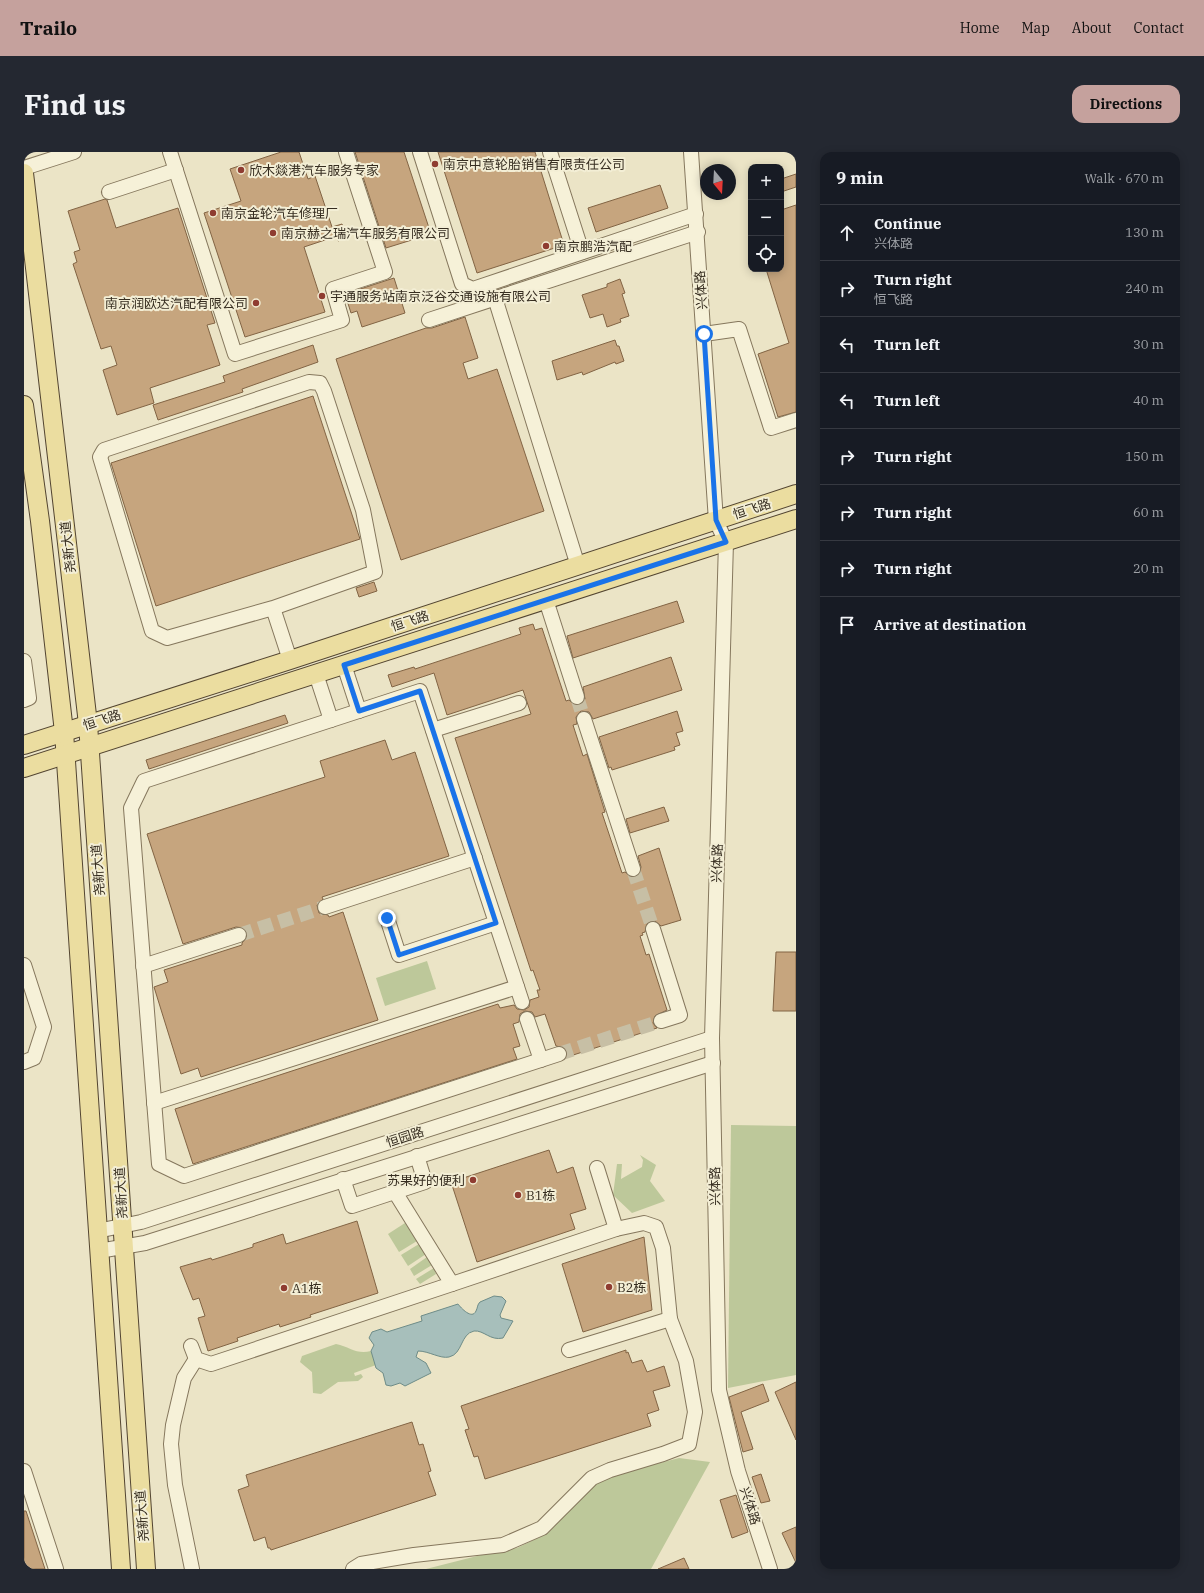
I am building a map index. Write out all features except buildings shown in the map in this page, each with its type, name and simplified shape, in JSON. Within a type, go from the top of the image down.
[{"type":"main road","name":"尧新大道","points":[[24,173],[88,724],[146,1569]]},
{"type":"main road","name":"尧新大道","points":[[24,405],[40,521],[66,754],[121,1569]]},
{"type":"main road","name":"恒飞路","points":[[24,745],[290,660],[796,494]]},
{"type":"main road","name":"恒飞路","points":[[24,768],[796,519]]},
{"type":"street","points":[[24,168],[74,152]]},
{"type":"street","points":[[170,152],[235,354],[342,320],[333,289],[385,272],[346,152]]},
{"type":"street","points":[[420,152],[462,284],[473,289],[696,214]]},
{"type":"street","points":[[550,152],[582,252]]},
{"type":"street","name":"兴体路","points":[[691,152],[698,232],[716,520],[726,542],[712,1038],[719,1390],[738,1472],[770,1569]]},
{"type":"street","points":[[109,192],[176,170]]},
{"type":"street","points":[[429,320],[698,232]]},
{"type":"street","points":[[495,298],[578,566]]},
{"type":"street","points":[[704,334],[739,329],[772,428],[796,420]]},
{"type":"street","points":[[309,382],[320,383],[324,391],[363,510],[375,572],[273,608],[167,638],[152,631],[100,457],[104,450],[309,382]]},
{"type":"street","points":[[546,600],[577,697]]},
{"type":"street","points":[[273,608],[290,660]]},
{"type":"street","points":[[24,661],[29,698],[24,700]]},
{"type":"street","points":[[344,665],[359,711]]},
{"type":"street","points":[[316,674],[331,720]]},
{"type":"street","points":[[522,1002],[420,691],[144,781],[130,808],[159,1164],[184,1176],[559,1054]]},
{"type":"street","points":[[433,730],[518,702]]},
{"type":"street","points":[[584,719],[633,869]]},
{"type":"street","points":[[326,907],[475,858]]},
{"type":"street","points":[[387,918],[399,955],[496,923]]},
{"type":"street","points":[[652,929],[680,1015],[661,1021]]},
{"type":"street","points":[[143,966],[239,935]]},
{"type":"street","points":[[24,965],[44,1026],[34,1058],[24,1062]]},
{"type":"street","points":[[154,1103],[517,987]]},
{"type":"street","points":[[527,1019],[541,1060]]},
{"type":"street","name":"恒园路","points":[[97,1231],[141,1222],[712,1038]]},
{"type":"street","name":"恒园路","points":[[99,1251],[145,1243],[414,1156],[713,1063]]},
{"type":"street","points":[[343,1179],[352,1206],[425,1182],[405,1137]]},
{"type":"street","points":[[597,1168],[616,1229]]},
{"type":"street","points":[[395,1192],[452,1284]]},
{"type":"street","points":[[196,1359],[211,1364],[616,1229],[644,1223],[656,1227],[663,1248],[670,1319],[686,1361],[694,1412],[689,1444],[663,1454],[610,1470],[592,1478],[542,1528],[503,1545],[414,1555],[360,1564],[353,1569]]},
{"type":"street","points":[[569,1350],[670,1319]]},
{"type":"street","points":[[191,1346],[196,1359]]},
{"type":"street","points":[[192,1569],[175,1485],[172,1444],[173,1425],[184,1378],[196,1359]]},
{"type":"street","points":[[24,1471],[56,1569]]},
{"type":"green space","points":[[427,961],[436,989],[385,1006],[376,978]]},
{"type":"green space","points":[[731,1125],[796,1126],[796,1375],[728,1388]]},
{"type":"green space","points":[[640,1155],[656,1165],[650,1181],[665,1201],[632,1213],[613,1195],[617,1164],[622,1164],[621,1179],[642,1167],[643,1160]]},
{"type":"green space","points":[[405,1223],[417,1241],[399,1252],[388,1234]]},
{"type":"green space","points":[[419,1244],[426,1254],[408,1266],[401,1255]]},
{"type":"green space","points":[[427,1257],[432,1265],[414,1276],[410,1269]]},
{"type":"green space","points":[[434,1268],[436,1274],[420,1284],[416,1279]]},
{"type":"green space","points":[[336,1344],[362,1352],[371,1351],[376,1365],[354,1373],[355,1376],[361,1374],[363,1377],[358,1381],[338,1382],[321,1394],[313,1393],[312,1372],[300,1362],[302,1356]]},
{"type":"green space","points":[[679,1458],[710,1462],[651,1569],[426,1569],[489,1553],[517,1548],[548,1533],[591,1486],[602,1478]]},
{"type":"water","points":[[494,1296],[502,1297],[506,1301],[500,1315],[501,1318],[513,1321],[503,1338],[498,1339],[478,1331],[474,1331],[466,1336],[457,1352],[449,1357],[442,1357],[418,1351],[416,1357],[426,1363],[431,1373],[405,1386],[400,1383],[391,1386],[386,1385],[383,1373],[376,1368],[371,1351],[374,1345],[369,1338],[372,1332],[381,1329],[387,1332],[422,1321],[421,1316],[458,1304],[469,1314],[472,1314],[476,1311],[480,1302]]},
{"type":"tunnel","points":[[577,697],[584,719]]},
{"type":"tunnel","points":[[633,869],[653,929]]},
{"type":"tunnel","points":[[239,935],[325,907]]},
{"type":"tunnel","points":[[559,1054],[661,1021]]},
{"type":"place","name":"南京中意轮胎销售有限责任公司","points":[[435,164]]},
{"type":"place","name":"欣木燚港汽车服务专家","points":[[241,170]]},
{"type":"place","name":"南京金轮汽车修理厂","points":[[213,213]]},
{"type":"place","name":"南京赫之瑞汽车服务有限公司","points":[[273,233]]},
{"type":"place","name":"南京鹏浩汽配","points":[[546,246]]},
{"type":"place","name":"宇通服务站南京泛谷交通设施有限公司","points":[[322,296]]},
{"type":"place","name":"南京润欧达汽配有限公司","points":[[256,303]]},
{"type":"place","name":"苏果好的便利","points":[[473,1180]]},
{"type":"place","name":"B1栋","points":[[518,1195]]},
{"type":"place","name":"B2栋","points":[[609,1287]]},
{"type":"place","name":"A1栋","points":[[284,1288]]},
{"type":"route","points":[[387,918],[399,955],[496,923],[420,691],[359,711],[344,665],[726,542],[716,520],[704,334]]}]
